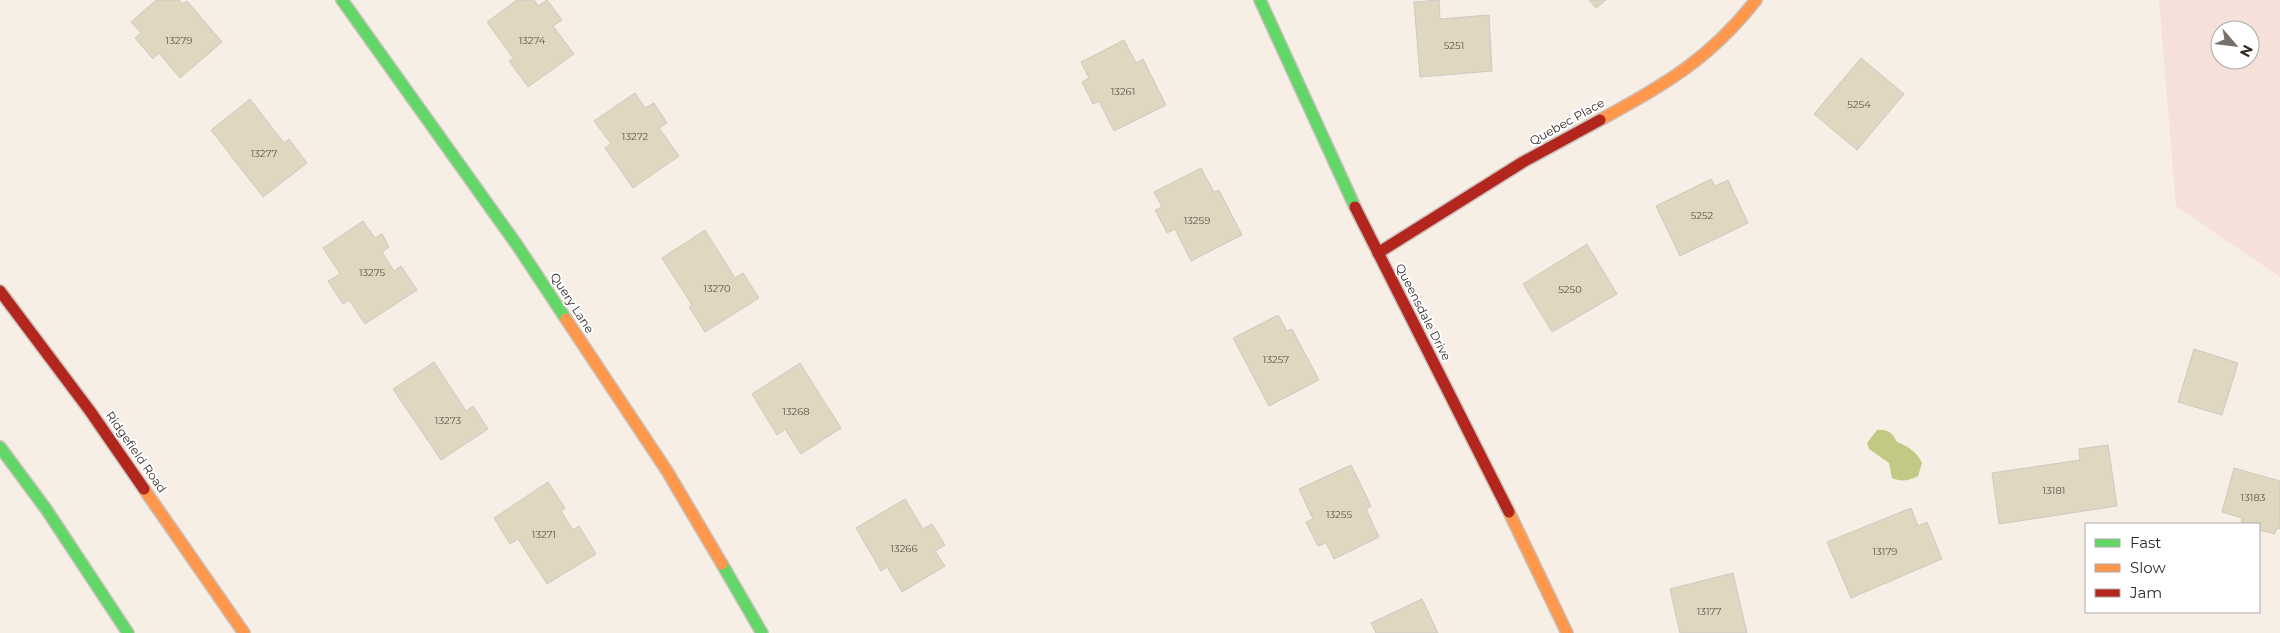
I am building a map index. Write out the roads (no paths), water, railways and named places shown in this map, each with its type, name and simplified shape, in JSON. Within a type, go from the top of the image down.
[{"type":"street","name":"Query Lane","points":[[342,0],[518,245],[667,472],[762,633]]},
{"type":"street","name":"Queensdale Drive","points":[[1260,0],[1378,253],[1513,520],[1567,633]]},
{"type":"street","name":"Quebec Place","points":[[1378,253],[1523,162],[1665,84],[1706,54],[1735,27],[1756,0]]},
{"type":"street","name":"Ridgefield Road","points":[[0,291],[90,411],[244,633]]},
{"type":"street","points":[[0,447],[46,509],[128,633]]}]
